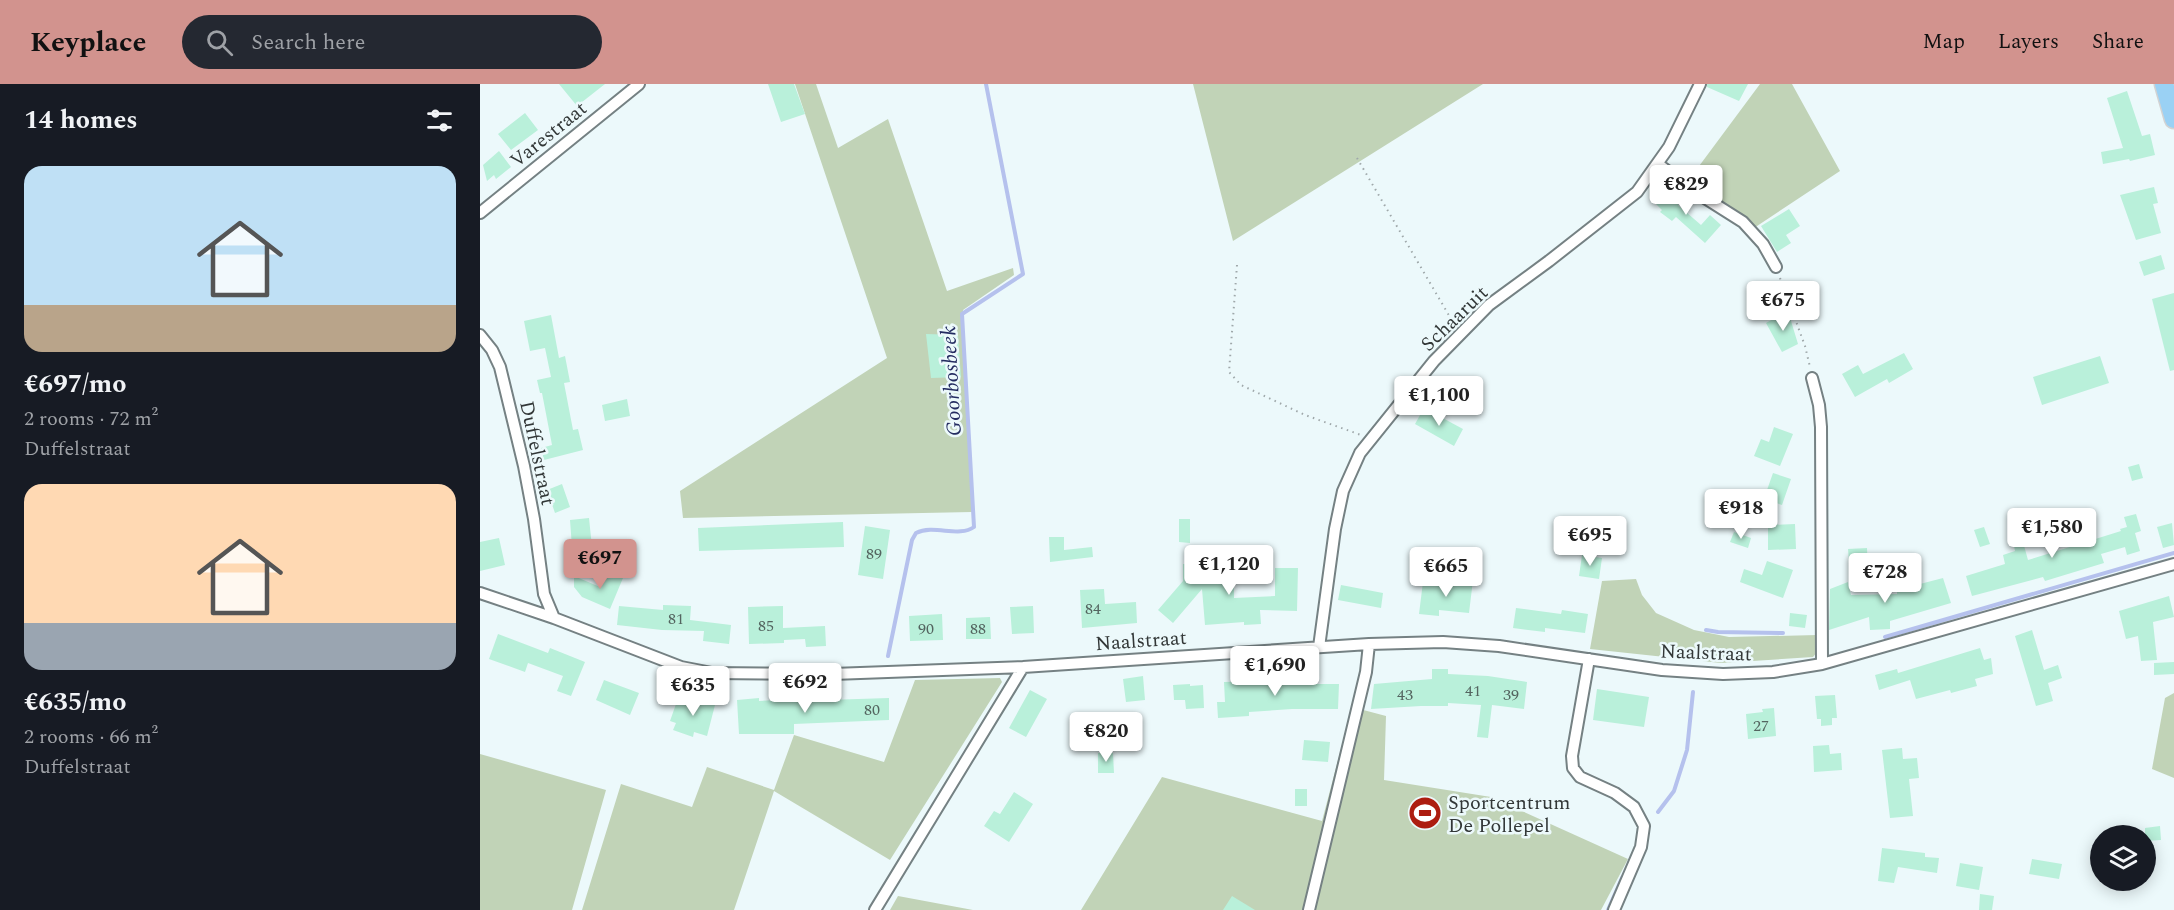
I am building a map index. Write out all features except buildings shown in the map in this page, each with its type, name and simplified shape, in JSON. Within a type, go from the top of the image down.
[{"type":"main road","points":[[2164,84],[2174,119]]},
{"type":"street","name":"Varestraat","points":[[480,213],[639,84]]},
{"type":"street","name":"Schaaruit","points":[[1319,647],[1335,529],[1343,491],[1360,453],[1434,361],[1489,305],[1637,192],[1670,147],[1700,84]]},
{"type":"street","points":[[1658,164],[1694,191],[1743,222],[1763,244],[1776,267]]},
{"type":"street","name":"Duffelstraat","points":[[480,335],[492,350],[500,367],[524,466],[544,594],[554,618]]},
{"type":"street","points":[[1812,378],[1819,405],[1821,427],[1822,664]]},
{"type":"street","name":"Naalstraat","points":[[554,618],[681,667],[712,673],[888,672],[1023,667],[1369,644],[1443,642],[1499,646],[1662,670],[1722,674],[1773,672],[1822,664],[2174,564]]},
{"type":"street","points":[[480,593],[554,618]]},
{"type":"street","points":[[1309,910],[1366,672],[1369,644]]},
{"type":"street","points":[[1589,659],[1572,756],[1573,768],[1580,777],[1615,793],[1634,807],[1644,826],[1641,846],[1614,910]]},
{"type":"street","points":[[875,910],[1023,667]]},
{"type":"path","points":[[1357,158],[1460,334]]},
{"type":"path","points":[[1237,265],[1229,372],[1241,385],[1305,415],[1372,438]]},
{"type":"path","points":[[1776,267],[1805,346],[1812,378]]},
{"type":"green space","points":[[795,84],[816,84],[838,148],[888,119],[947,291],[1013,268],[1014,275],[963,310],[962,334],[972,512],[683,518],[680,491],[887,358]]},
{"type":"green space","points":[[1193,84],[1483,84],[1233,241]]},
{"type":"green space","points":[[1760,84],[1792,84],[1840,171],[1754,228],[1743,217],[1688,181]]},
{"type":"green space","points":[[1636,579],[1642,595],[1656,613],[1694,630],[1729,637],[1817,635],[1818,651],[1813,657],[1721,663],[1590,649],[1602,581]]},
{"type":"green space","points":[[1000,678],[1002,682],[890,860],[774,791],[734,910],[582,910],[621,784],[692,807],[707,767],[774,790],[794,735],[884,762],[915,680]]},
{"type":"green space","points":[[2174,693],[2174,778],[2152,769],[2165,698]]},
{"type":"green space","name":"Sportcentrum De Pollepel","points":[[1352,707],[1386,716],[1384,780],[1491,797],[1628,859],[1601,910],[1081,910],[1162,777],[1322,821]]},
{"type":"green space","points":[[480,754],[606,790],[572,910],[480,910]]},
{"type":"green space","points":[[898,896],[973,910],[890,910]]},
{"type":"waterway","name":"Goorbosbeek","points":[[888,656],[912,540],[916,533],[931,530],[961,531],[974,527],[962,314],[1023,274],[986,84]]},
{"type":"waterway","points":[[1885,637],[2174,553]]},
{"type":"waterway","points":[[1706,630],[1783,633]]},
{"type":"waterway","points":[[1658,812],[1674,791],[1687,750],[1693,692]]},
{"type":"waterway","points":[[1608,910],[1622,878]]},
{"type":"place","name":"Sportcentrum De Pollepel","points":[[1425,813]]}]
